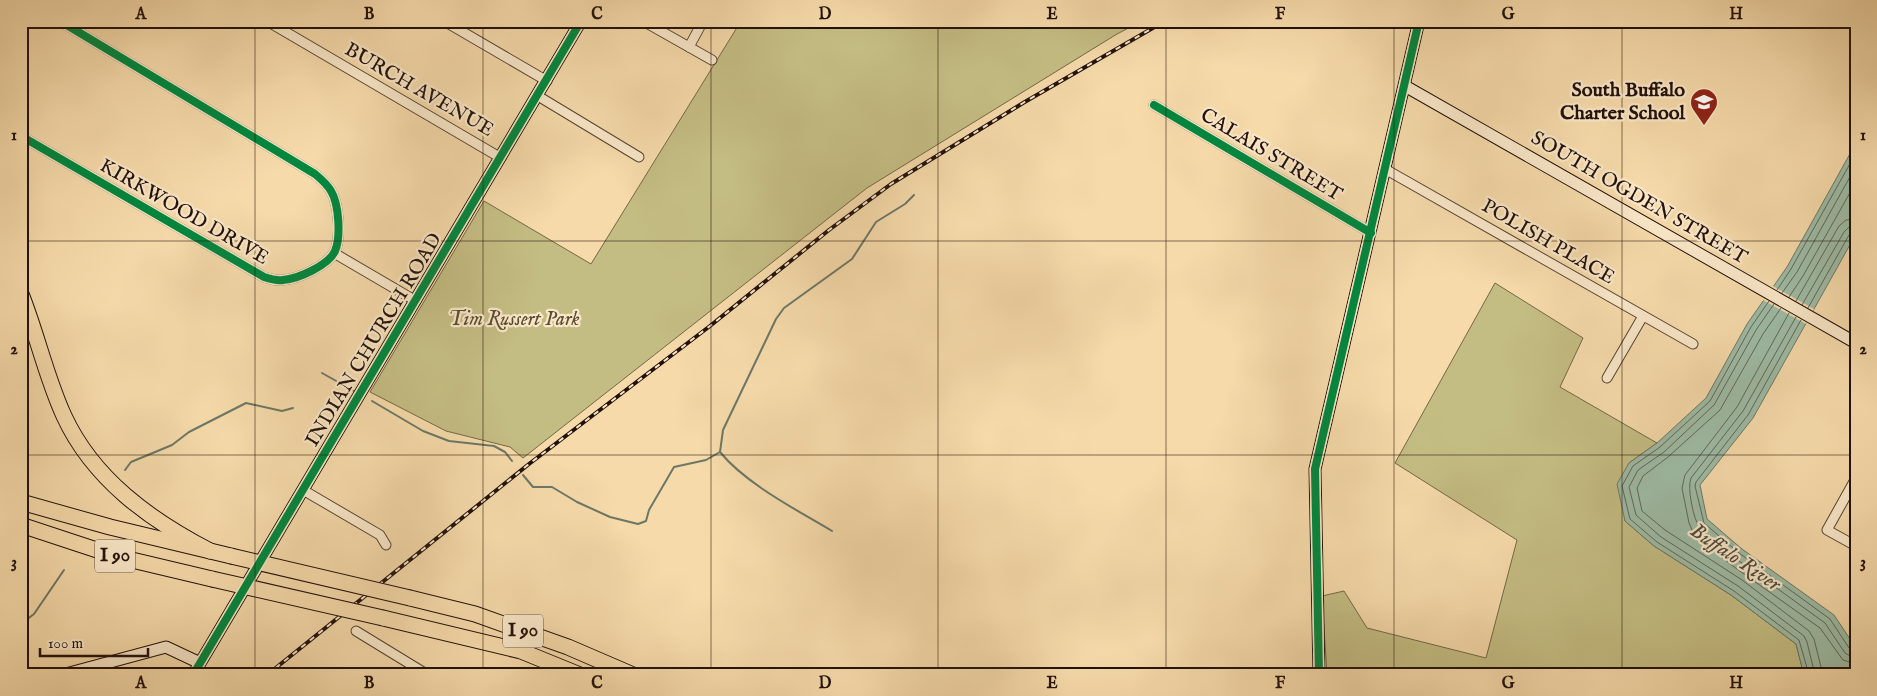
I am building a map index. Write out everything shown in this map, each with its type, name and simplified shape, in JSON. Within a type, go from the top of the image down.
[{"type":"highway","points":[[21,294],[54,393],[65,418],[86,451],[106,478],[123,495],[170,529],[210,551]]},
{"type":"highway","name":"I 90","points":[[21,502],[110,527],[475,614],[568,647],[633,675]]},
{"type":"highway","name":"I 90","points":[[21,525],[115,556],[520,651],[580,675]]},
{"type":"street","points":[[60,21],[315,174],[331,190],[335,200],[338,223],[334,254],[416,302]]},
{"type":"street","name":"BURCH AVENUE","points":[[267,21],[501,158]]},
{"type":"street","points":[[444,21],[546,81]]},
{"type":"street","name":"INDIAN CHURCH ROAD","points":[[193,675],[581,21]]},
{"type":"street","points":[[643,21],[712,60]]},
{"type":"street","points":[[689,47],[704,21]]},
{"type":"street","points":[[1319,675],[1314,469],[1386,170],[1419,21]]},
{"type":"street","name":"SOUTH OGDEN STREET","points":[[1405,86],[1856,343]]},
{"type":"street","points":[[538,96],[639,157]]},
{"type":"street","name":"CALAIS STREET","points":[[1154,104],[1371,233]]},
{"type":"street","name":"KIRKWOOD DRIVE","points":[[21,136],[264,277],[282,280],[304,274],[334,254]]},
{"type":"street","name":"POLISH PLACE","points":[[1386,170],[1693,344]]},
{"type":"street","points":[[1607,378],[1643,316]]},
{"type":"street","points":[[1856,478],[1826,530],[1856,546]]},
{"type":"street","points":[[303,490],[380,535],[386,546]]},
{"type":"street","points":[[356,631],[428,675]]},
{"type":"street","points":[[62,675],[166,647],[200,663]]},
{"type":"green space","name":"Tim Russert Park","points":[[741,21],[1142,21],[1117,34],[867,188],[523,458],[510,447],[446,431],[370,392],[484,201],[591,264]]},
{"type":"green space","points":[[1495,283],[1583,338],[1560,387],[1657,443],[1629,463],[1625,521],[1654,546],[1731,595],[1796,644],[1804,675],[1327,675],[1322,596],[1344,591],[1367,628],[1486,658],[1517,540],[1395,463]]},
{"type":"water","name":"Buffalo River","points":[[1856,143],[1856,234],[1753,418],[1700,485],[1707,519],[1742,549],[1834,615],[1856,648],[1856,675],[1804,675],[1796,644],[1731,595],[1654,546],[1625,521],[1617,484],[1629,463],[1657,443],[1706,398],[1747,324],[1787,267]]},
{"type":"pier","points":[[1771,285],[1814,309],[1806,324],[1761,299]]},
{"type":"waterway","points":[[832,531],[773,496],[731,464],[720,452],[723,430],[776,319],[784,308],[852,259],[876,222],[905,204],[914,195]]},
{"type":"waterway","points":[[322,373],[354,391]]},
{"type":"waterway","points":[[372,401],[423,431],[449,441],[494,446],[505,452],[512,461]]},
{"type":"waterway","points":[[125,470],[131,462],[172,445],[189,432],[246,403],[282,411],[293,408]]},
{"type":"waterway","points":[[523,475],[533,487],[552,487],[577,502],[610,517],[638,524],[646,521],[649,510],[674,467],[706,460],[720,452]]},
{"type":"waterway","points":[[21,624],[34,614],[64,570]]},
{"type":"railway","points":[[267,675],[529,464],[710,326],[829,230],[891,184],[1023,103],[1165,21]]},
{"type":"cycle path","points":[[21,136],[264,277],[274,280],[297,277],[320,266],[335,251],[338,238],[336,204],[329,188],[315,174],[60,21]]},
{"type":"cycle path","points":[[193,675],[581,21]]},
{"type":"cycle path","points":[[1319,675],[1315,469],[1419,21]]},
{"type":"cycle path","points":[[1154,105],[1371,233]]},
{"type":"place","name":"South Buffalo Charter School","points":[[1704,126]]}]
